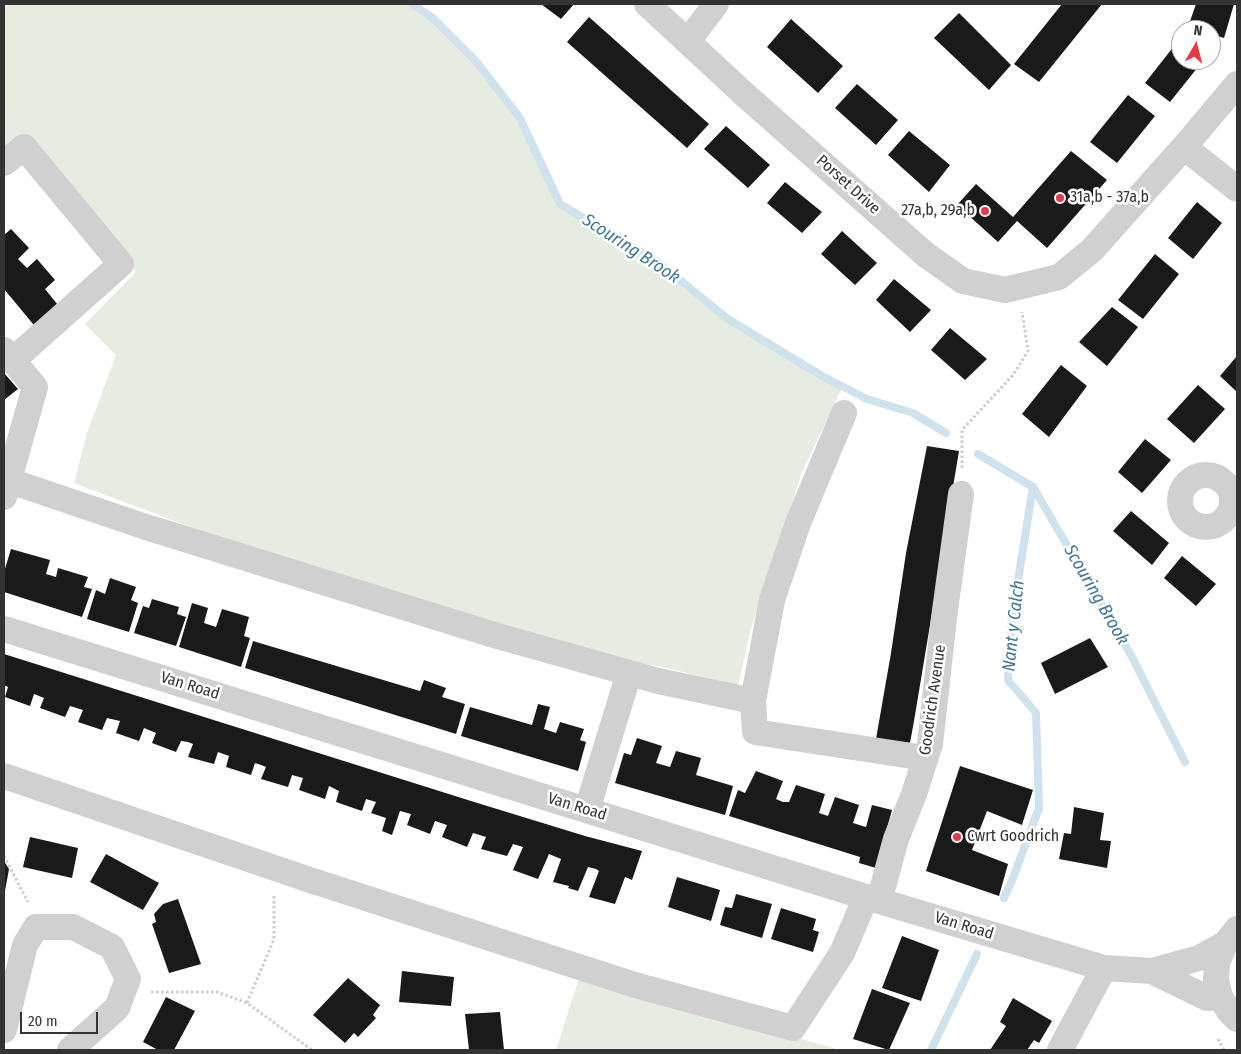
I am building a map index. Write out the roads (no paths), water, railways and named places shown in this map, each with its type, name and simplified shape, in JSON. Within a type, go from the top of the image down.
[{"type":"street","name":"Porset Drive","points":[[647,4],[744,94],[926,255],[963,281],[1005,290],[1059,277],[1092,250],[1184,147],[1237,84]]},
{"type":"street","points":[[688,41],[716,4]]},
{"type":"street","points":[[4,163],[24,147],[121,264],[8,355],[36,387],[5,486],[146,527],[494,635],[658,681],[753,701]]},
{"type":"street","points":[[1184,147],[1237,189]]},
{"type":"street","points":[[844,413],[798,523],[772,600],[753,701],[755,732],[925,758]]},
{"type":"street","name":"Goodrich Avenue","points":[[4,776],[274,868],[635,985],[793,1028],[842,953],[873,898],[930,744],[944,618],[962,494]]},
{"type":"street","name":"Van Road","points":[[4,629],[1104,968],[1152,971],[1199,958],[1231,937]]},
{"type":"street","points":[[587,810],[630,673]]},
{"type":"street","points":[[4,1030],[25,945],[36,927],[73,927],[112,947],[128,979],[118,1008],[70,1050]]},
{"type":"street","points":[[1231,937],[1217,963],[1216,980],[1220,997],[1229,1012],[1237,1020]]},
{"type":"street","points":[[1060,1050],[1104,968]]},
{"type":"street","name":"Van Road","points":[[1152,971],[1207,998],[1220,997]]},
{"type":"waterway","name":"Scouring Brook","points":[[412,4],[433,18],[475,60],[520,118],[560,204],[658,262],[728,319],[822,376],[867,399],[913,413],[946,433]]},
{"type":"waterway","name":"Scouring Brook","points":[[978,454],[1033,487],[1131,655],[1185,762]]},
{"type":"waterway","name":"Nant y Calch","points":[[1004,898],[1039,808],[1036,713],[1008,680],[1011,624],[1033,487]]},
{"type":"waterway","name":"Nant y Calch","points":[[931,1050],[977,954]]},
{"type":"place","name":"31a,b - 37a,b","points":[[1060,198]]},
{"type":"place","name":"27a,b, 29a,b","points":[[985,211]]},
{"type":"place","name":"Cwrt Goodrich","points":[[957,837]]}]
